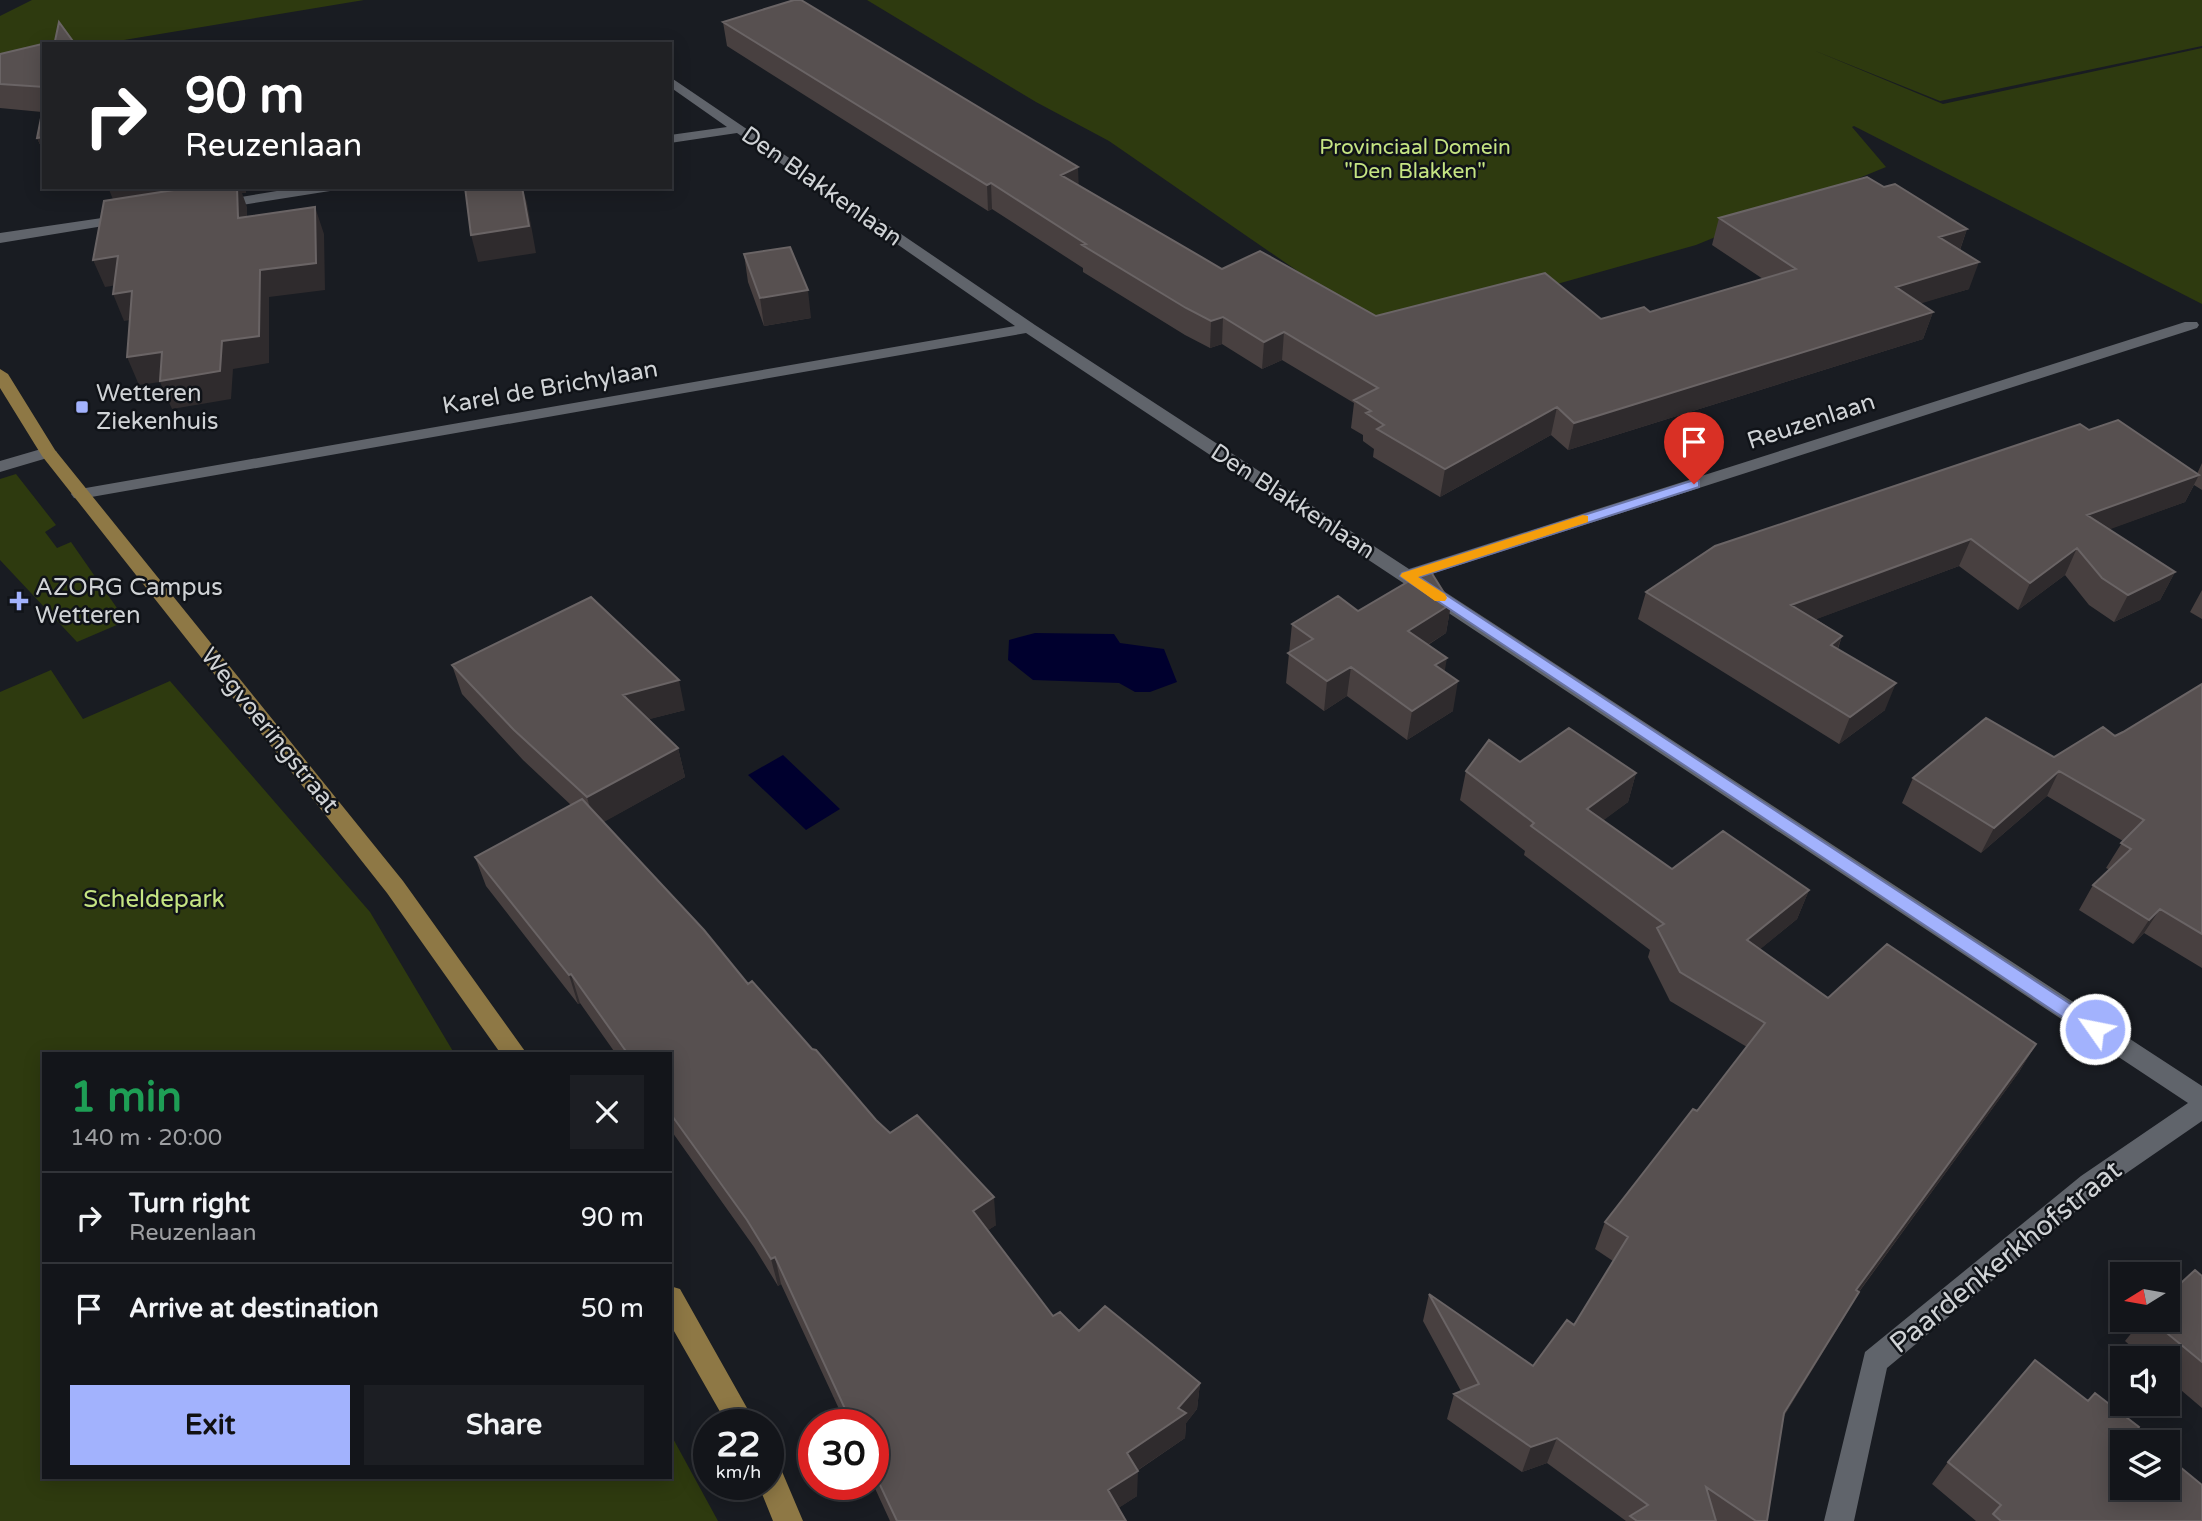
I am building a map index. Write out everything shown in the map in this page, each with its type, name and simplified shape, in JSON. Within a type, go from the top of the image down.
[{"type":"main road","name":"Wegvoeringstraat","points":[[0,374],[48,452],[395,887],[514,1052]]},
{"type":"main road","points":[[672,1302],[733,1409]]},
{"type":"main road","points":[[779,1500],[788,1521]]},
{"type":"street","name":"Den Blakkenlaan","points":[[672,82],[1029,328],[2202,1099]]},
{"type":"street","points":[[672,139],[739,129]]},
{"type":"street","points":[[206,206],[317,189]]},
{"type":"street","points":[[0,238],[151,215]]},
{"type":"street","name":"Reuzenlaan","points":[[1407,576],[2191,325]]},
{"type":"street","name":"Karel de Brichylaan","points":[[80,494],[1029,328]]},
{"type":"street","points":[[0,467],[48,452]]},
{"type":"street","name":"Paardenkerkhofstraat","points":[[1839,1521],[1875,1361],[2090,1184],[2202,1107]]},
{"type":"green space","points":[[32,0],[364,0],[112,42],[42,42],[42,45],[0,61],[0,16]]},
{"type":"green space","name":"Provinciaal Domein \"Den Blakken\"","points":[[867,0],[2202,0],[2202,46],[1940,101],[1813,50],[1943,104],[2202,48],[2202,304],[1854,126],[1852,127],[1886,167],[1696,245],[1386,332],[1109,141],[1036,102]]},
{"type":"green space","points":[[16,474],[56,525],[45,532],[57,548],[71,542],[126,621],[77,642],[0,560],[0,479]]},
{"type":"green space","name":"Scheldepark","points":[[51,670],[83,719],[170,681],[370,912],[453,1052],[42,1052],[42,1479],[672,1479],[672,1437],[693,1475],[693,1500],[707,1500],[718,1521],[0,1521],[0,692]]},
{"type":"water","points":[[1035,633],[1114,634],[1120,643],[1164,649],[1177,682],[1150,692],[1135,692],[1119,683],[1033,680],[1008,660],[1009,640]]},
{"type":"water","points":[[783,755],[840,809],[806,830],[748,775]]},
{"type":"building","points":[[801,0],[1078,167],[1061,175],[1222,269],[1260,251],[1376,316],[1545,273],[1601,319],[1644,307],[1650,312],[1796,269],[1719,218],[1867,177],[1884,187],[1895,184],[1967,229],[1939,237],[1979,262],[1896,287],[1933,312],[1574,423],[1557,407],[1445,469],[1377,429],[1384,425],[1366,413],[1371,411],[1354,400],[1378,388],[1284,332],[1264,342],[1223,317],[1211,321],[1186,308],[1082,245],[1086,244],[991,183],[987,185],[723,22]]},
{"type":"building","points":[[59,22],[74,42],[51,42],[55,41]]},
{"type":"building","points":[[42,44],[42,87],[0,84],[0,54]]},
{"type":"building","points":[[42,113],[42,137],[37,138]]},
{"type":"building","points":[[180,189],[237,189],[238,218],[315,207],[316,263],[260,270],[259,336],[222,341],[220,371],[160,381],[162,352],[127,357],[132,291],[113,294],[118,256],[93,260],[104,201]]},
{"type":"building","points":[[465,189],[522,189],[529,226],[471,235]]},
{"type":"building","points":[[790,247],[808,290],[760,298],[744,254]]},
{"type":"building","points":[[2118,420],[2199,475],[2087,515],[2175,572],[2128,595],[2102,578],[2077,548],[2030,583],[1971,539],[1791,605],[1842,636],[1831,645],[1896,683],[1850,717],[1646,592],[1715,546],[2080,424],[2089,430]]},
{"type":"building","points":[[1428,570],[1451,604],[1408,631],[1447,658],[1435,665],[1458,681],[1412,711],[1351,667],[1327,681],[1288,653],[1313,639],[1292,624],[1338,596],[1358,611]]},
{"type":"building","points":[[591,597],[679,680],[623,695],[678,748],[587,797],[514,730],[452,665]]},
{"type":"building","points":[[2202,684],[2202,934],[2160,909],[2149,920],[2093,885],[2131,849],[2121,843],[2144,820],[2059,771],[1994,828],[1913,778],[1986,718],[2054,757],[2103,727],[2115,736]]},
{"type":"building","points":[[1569,728],[1636,773],[1587,809],[1672,869],[1723,831],[1809,890],[1747,940],[1828,998],[1887,944],[2036,1044],[1856,1290],[1859,1292],[1784,1413],[1767,1521],[1756,1521],[1706,1487],[1716,1521],[1637,1521],[1630,1516],[1648,1505],[1557,1438],[1531,1447],[1454,1394],[1479,1384],[1429,1294],[1533,1366],[1567,1320],[1574,1325],[1628,1237],[1605,1222],[1693,1109],[1697,1111],[1765,1023],[1680,972],[1657,928],[1664,924],[1531,826],[1534,823],[1466,771],[1489,740],[1520,762]]},
{"type":"building","points":[[582,799],[704,930],[748,984],[752,981],[812,1049],[816,1050],[876,1120],[890,1133],[917,1115],[994,1197],[973,1211],[1053,1316],[1060,1312],[1079,1331],[1105,1306],[1200,1383],[1178,1408],[1186,1413],[1127,1453],[1138,1471],[1108,1490],[1126,1521],[897,1521],[887,1500],[889,1409],[845,1409],[775,1257],[771,1259],[747,1220],[672,1116],[672,1052],[627,1052],[571,974],[569,975],[475,857]]},
{"type":"building","points":[[2195,1270],[2202,1276],[2202,1362],[2166,1332],[2180,1332],[2180,1284]]},
{"type":"building","points":[[2035,1360],[2088,1401],[2095,1393],[2110,1405],[2110,1416],[2125,1416],[2139,1427],[2137,1430],[2110,1430],[2110,1500],[2180,1500],[2180,1467],[2202,1485],[2202,1521],[2001,1521],[1993,1514],[2001,1505],[1948,1462]]},
{"type":"slow traffic","points":[[1440,598],[1407,576],[1583,519]]},
{"type":"place","name":"Wetteren Ziekenhuis","points":[[82,407]]},
{"type":"place","name":"AZORG Campus Wetteren","points":[[19,601]]},
{"type":"route","points":[[1694,484],[1407,576],[2095,1029]]}]
